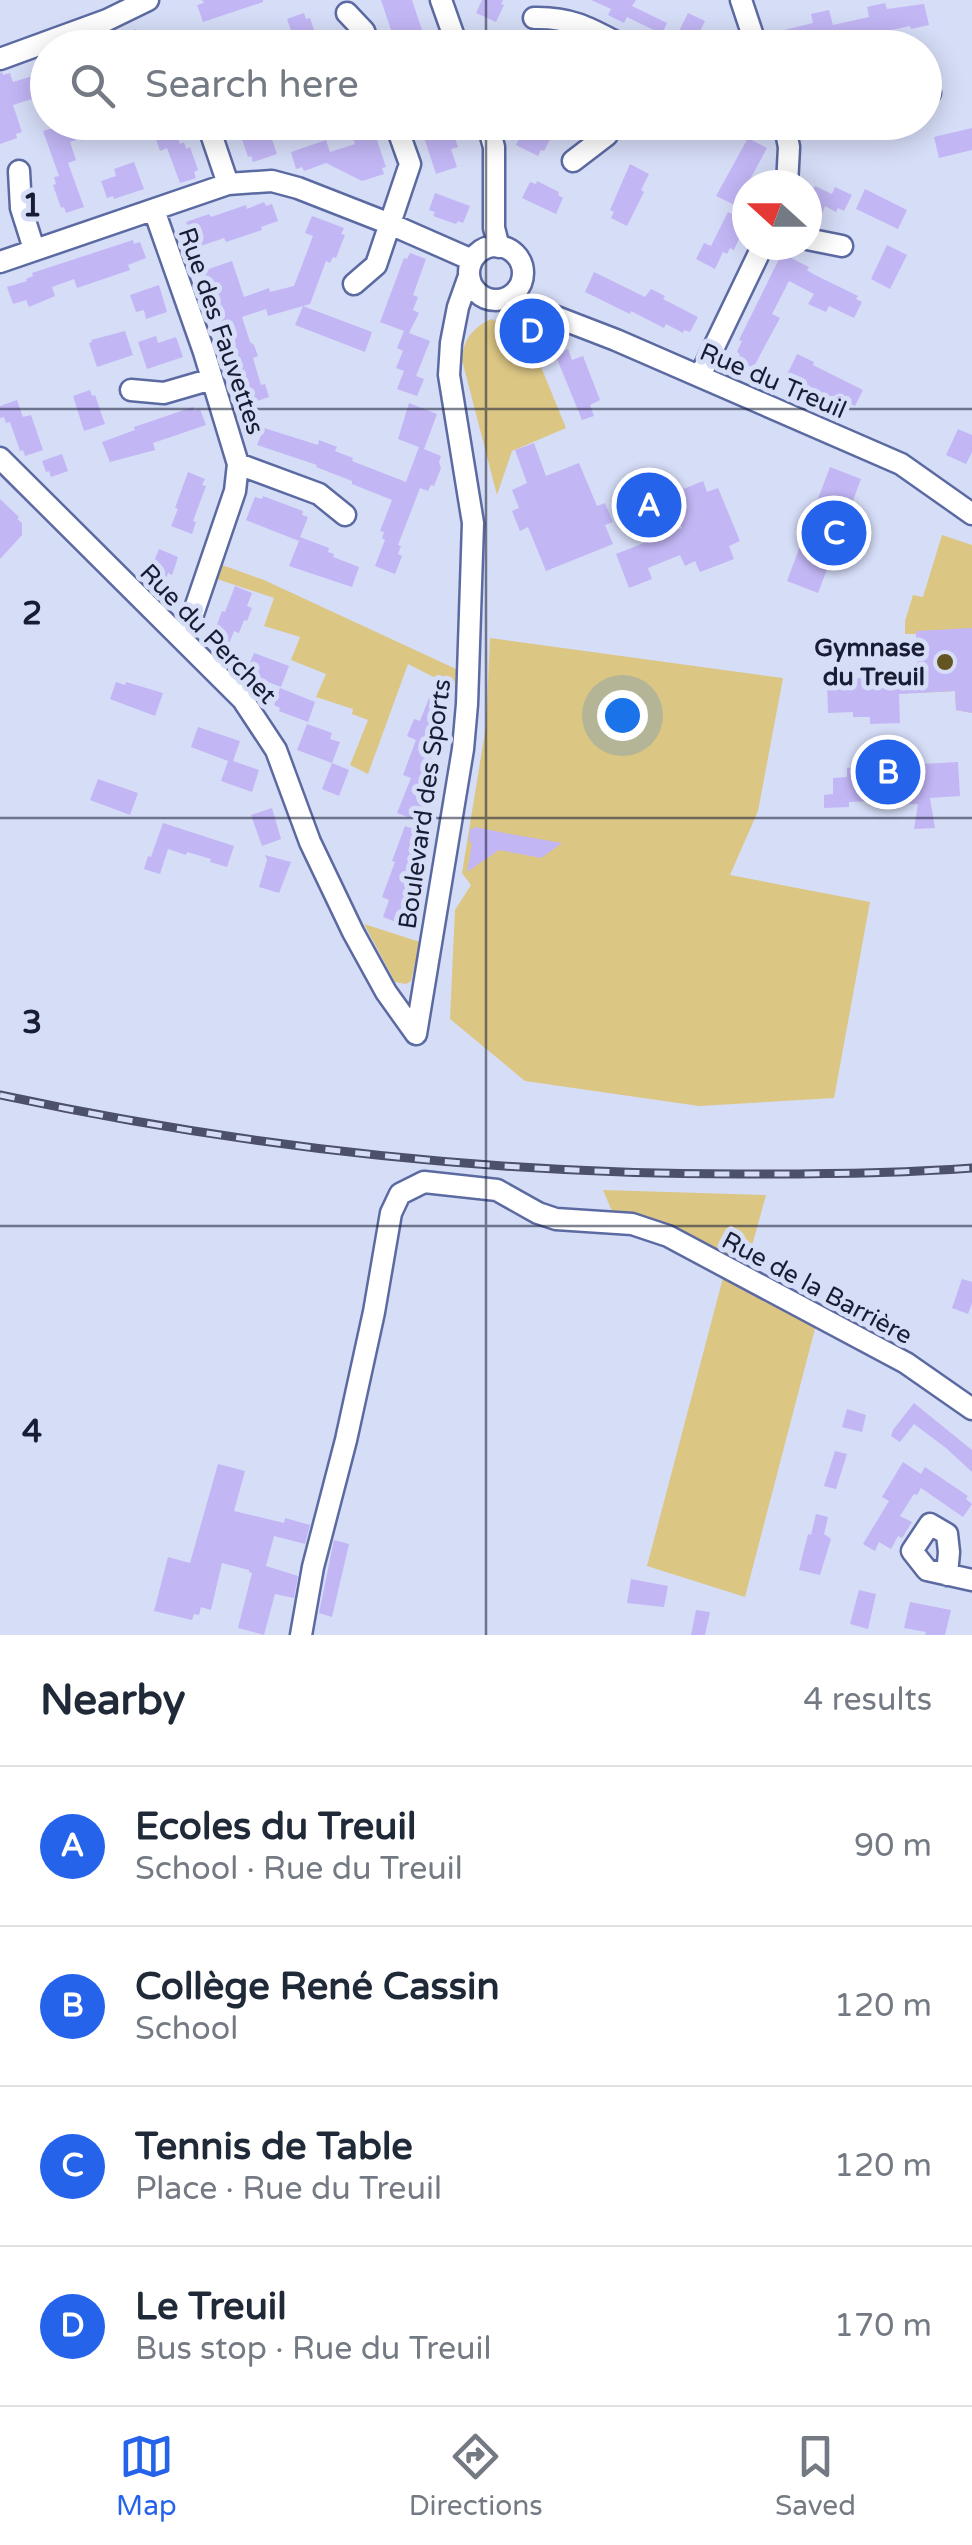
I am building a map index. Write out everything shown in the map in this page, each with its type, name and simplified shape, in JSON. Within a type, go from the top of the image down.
[{"type":"street","points":[[80,30],[148,0]]},
{"type":"street","points":[[441,0],[452,30]]},
{"type":"street","points":[[575,21],[584,0]]},
{"type":"street","points":[[741,0],[751,30]]},
{"type":"street","points":[[348,13],[363,30]]},
{"type":"street","points":[[534,18],[575,21],[592,30]]},
{"type":"street","points":[[0,59],[30,48]]},
{"type":"street","points":[[213,140],[228,184]]},
{"type":"street","points":[[354,284],[376,265],[410,164],[401,140]]},
{"type":"street","points":[[492,140],[494,228],[500,246]]},
{"type":"street","points":[[573,161],[600,140]]},
{"type":"street","points":[[787,140],[787,170]]},
{"type":"street","points":[[19,171],[20,208],[34,249]]},
{"type":"street","points":[[0,262],[228,184],[272,182],[298,188],[390,224],[471,268]]},
{"type":"street","name":"Rue des Fauvettes","points":[[154,210],[238,464],[235,491],[191,620],[178,635]]},
{"type":"street","points":[[822,242],[842,246]]},
{"type":"street","points":[[498,298],[476,291],[471,268],[484,250],[500,246],[518,259],[544,311]]},
{"type":"street","points":[[700,376],[756,260]]},
{"type":"street","name":"Boulevard des Sports","points":[[416,1034],[467,704],[474,523],[449,374],[450,342],[471,268]]},
{"type":"street","points":[[450,342],[470,312],[520,286],[523,274]]},
{"type":"street","name":"Rue du Treuil","points":[[498,298],[544,311],[901,464],[972,514]]},
{"type":"street","points":[[131,390],[164,393],[212,378]]},
{"type":"street","name":"Rue du Perchet","points":[[0,458],[243,700],[260,723],[276,750],[310,842],[354,932],[386,992],[416,1034]]},
{"type":"street","points":[[238,464],[319,494],[345,515]]},
{"type":"street","name":"Rue de la Barrière","points":[[301,1635],[313,1567],[374,1312],[391,1212],[400,1194],[424,1182],[497,1190],[556,1219],[632,1224],[668,1236],[906,1362],[972,1410]]},
{"type":"street","points":[[947,1575],[972,1580]]},
{"type":"shaded area","points":[[491,319],[528,335],[566,428],[512,451],[497,495],[462,360],[470,335]]},
{"type":"shaded area","points":[[942,535],[972,545],[972,713],[956,710],[955,691],[919,693],[916,634],[905,634],[913,595],[923,597]]},
{"type":"shaded area","points":[[222,565],[264,580],[456,669],[455,688],[408,664],[368,774],[350,765],[368,720],[352,714],[353,709],[316,697],[326,674],[291,660],[300,637],[264,626],[274,598],[217,579]]},
{"type":"shaded area","points":[[490,638],[783,678],[758,811],[730,875],[870,902],[834,1098],[699,1106],[525,1081],[450,1019],[455,910],[471,885],[462,873],[486,726]]},
{"type":"shaded area","points":[[364,924],[420,942],[411,981],[395,982]]},
{"type":"shaded area","points":[[603,1190],[766,1195],[745,1271],[614,1216]]},
{"type":"shaded area","points":[[724,1274],[817,1321],[745,1597],[647,1566]]},
{"type":"building","points":[[202,0],[263,2],[203,22],[197,5],[204,3]]},
{"type":"building","points":[[381,0],[412,0],[422,30],[391,30]]},
{"type":"building","points":[[482,0],[503,0],[496,22],[476,13]]},
{"type":"building","points":[[591,0],[636,0],[632,6],[667,23],[664,30],[654,30],[627,17],[624,23],[608,15],[611,9]]},
{"type":"building","points":[[885,3],[887,9],[924,4],[929,25],[892,30],[784,30],[813,23],[811,14],[829,10],[833,25],[869,17],[867,7]]},
{"type":"building","points":[[304,13],[314,30],[291,30],[287,19]]},
{"type":"building","points":[[688,13],[705,21],[700,30],[680,30]]},
{"type":"building","points":[[0,73],[10,73],[13,82],[30,77],[30,100],[13,105],[22,132],[0,144]]},
{"type":"building","points":[[972,128],[972,150],[939,158],[935,140],[942,140],[942,135]]},
{"type":"building","points":[[46,140],[76,140],[70,142],[76,160],[68,163],[84,207],[66,213],[61,208],[53,185],[54,177],[59,176]]},
{"type":"building","points":[[156,140],[184,142],[186,149],[190,147],[198,170],[194,172],[196,178],[180,183],[167,148],[160,151]]},
{"type":"building","points":[[242,140],[272,140],[277,154],[253,162]]},
{"type":"building","points":[[326,140],[330,152],[355,144],[354,140],[377,140],[386,167],[382,168],[384,174],[362,181],[326,163],[304,171],[302,167],[296,169],[291,152]]},
{"type":"building","points":[[425,140],[456,140],[458,147],[451,149],[457,167],[436,174]]},
{"type":"building","points":[[518,140],[550,140],[538,156],[516,145]]},
{"type":"building","points":[[747,140],[752,140],[767,148],[755,170],[732,170],[732,204],[716,196]]},
{"type":"building","points":[[134,162],[144,189],[107,198],[101,181],[116,176],[114,169]]},
{"type":"building","points":[[630,164],[649,174],[627,226],[611,218],[614,212],[610,210]]},
{"type":"building","points":[[537,181],[563,198],[556,214],[522,198],[530,182]]},
{"type":"building","points":[[835,187],[852,195],[844,211],[838,208],[836,212],[825,206],[822,214],[822,189],[832,194]]},
{"type":"building","points":[[865,189],[907,210],[898,229],[856,209]]},
{"type":"building","points":[[435,193],[470,206],[463,223],[433,216],[435,212],[429,210]]},
{"type":"building","points":[[264,202],[266,206],[272,204],[278,221],[226,242],[224,238],[189,250],[181,228],[188,226],[186,222]]},
{"type":"building","points":[[728,212],[732,214],[732,249],[727,254],[723,252],[715,269],[696,259],[704,243],[711,246]]},
{"type":"building","points":[[312,216],[344,228],[336,258],[330,263],[326,261],[310,304],[268,316],[266,309],[242,317],[258,356],[253,358],[261,385],[265,384],[269,397],[246,405],[203,271],[232,261],[244,297],[269,288],[270,292],[294,286],[313,236],[305,233]]},
{"type":"building","points":[[133,240],[134,244],[140,242],[146,258],[128,265],[130,270],[77,288],[74,279],[52,287],[55,296],[29,307],[26,300],[13,304],[7,287],[27,281],[32,273]]},
{"type":"building","points":[[887,245],[907,255],[890,289],[871,279]]},
{"type":"building","points":[[410,253],[426,259],[413,295],[418,297],[413,310],[419,313],[409,333],[430,341],[416,376],[424,379],[417,396],[397,389],[404,371],[396,368],[403,351],[397,348],[404,331],[380,322],[404,258]]},
{"type":"building","points":[[779,260],[795,260],[809,267],[807,270],[813,274],[858,296],[856,299],[862,302],[854,318],[829,306],[826,312],[808,304],[814,294],[789,281],[772,314],[780,318],[753,368],[737,360],[742,341],[739,340]]},
{"type":"building","points":[[594,272],[645,297],[651,289],[698,317],[690,332],[683,333],[631,311],[630,314],[585,292]]},
{"type":"building","points":[[159,285],[167,312],[146,319],[144,310],[136,312],[130,295]]},
{"type":"building","points":[[303,306],[372,332],[365,352],[295,325]]},
{"type":"building","points":[[125,331],[133,355],[97,367],[91,340]]},
{"type":"building","points":[[156,336],[158,343],[176,337],[183,357],[147,369],[138,342]]},
{"type":"building","points":[[568,349],[572,360],[583,356],[600,400],[590,405],[594,416],[582,420],[555,354]]},
{"type":"building","points":[[797,354],[863,390],[855,406],[785,379]]},
{"type":"building","points":[[90,390],[105,424],[84,431],[73,396]]},
{"type":"building","points":[[17,400],[23,417],[31,415],[43,450],[25,456],[10,422],[0,418],[0,406]]},
{"type":"building","points":[[409,403],[437,414],[424,449],[398,439]]},
{"type":"building","points":[[193,407],[194,411],[200,409],[206,425],[153,443],[155,450],[110,462],[102,442]]},
{"type":"building","points":[[264,428],[318,445],[319,440],[337,447],[335,451],[353,458],[352,461],[406,482],[419,447],[441,456],[434,486],[428,491],[420,488],[398,545],[398,554],[402,556],[395,574],[375,566],[385,540],[384,532],[380,531],[392,500],[317,465],[257,445]]},
{"type":"building","points":[[958,429],[972,435],[972,452],[966,464],[946,455]]},
{"type":"building","points":[[534,443],[546,476],[579,463],[597,506],[605,503],[613,522],[605,525],[613,544],[546,571],[528,527],[520,531],[512,511],[519,508],[512,490],[527,483],[515,450]]},
{"type":"building","points":[[62,454],[68,471],[51,477],[42,461]]},
{"type":"building","points":[[830,467],[861,479],[851,506],[866,539],[833,554],[818,593],[787,581]]},
{"type":"building","points":[[188,472],[205,479],[202,485],[206,486],[192,534],[171,526]]},
{"type":"building","points":[[703,481],[707,492],[718,488],[740,541],[729,546],[734,559],[700,572],[695,561],[685,566],[680,555],[648,568],[652,579],[629,588],[616,554],[682,528],[669,495]]},
{"type":"building","points":[[263,496],[303,511],[302,515],[308,517],[300,537],[329,548],[333,557],[359,567],[352,587],[289,566],[299,541],[246,520],[255,497]]},
{"type":"building","points":[[0,499],[19,517],[22,535],[0,559]]},
{"type":"building","points":[[159,549],[178,557],[172,575],[168,573],[166,579],[149,573]]},
{"type":"building","points":[[235,586],[252,593],[247,606],[252,608],[229,644],[212,638]]},
{"type":"building","points":[[972,628],[972,713],[956,710],[955,691],[899,694],[900,723],[870,724],[870,717],[853,717],[853,712],[828,713],[827,680],[918,675],[916,631]]},
{"type":"building","points":[[254,653],[289,666],[281,687],[252,676],[253,672],[247,670]]},
{"type":"building","points":[[116,682],[163,693],[155,716],[110,699]]},
{"type":"building","points":[[280,688],[315,702],[308,722],[279,711],[274,705]]},
{"type":"building","points":[[433,688],[446,693],[441,716],[445,717],[423,783],[429,792],[418,821],[397,813],[411,778],[403,775],[416,740],[407,736],[414,719],[420,721]]},
{"type":"building","points":[[307,724],[332,733],[330,739],[340,742],[332,763],[297,750]]},
{"type":"building","points":[[198,727],[240,741],[233,761],[259,770],[252,792],[221,781],[228,761],[191,747]]},
{"type":"building","points":[[958,762],[960,796],[930,798],[935,828],[914,829],[918,804],[849,802],[849,807],[824,808],[824,795],[833,794],[833,778],[847,777],[847,768]]},
{"type":"building","points":[[332,763],[349,770],[339,796],[322,789]]},
{"type":"building","points":[[98,779],[138,793],[130,815],[90,800]]},
{"type":"building","points":[[272,808],[281,839],[262,846],[251,815]]},
{"type":"building","points":[[163,823],[234,846],[227,867],[168,849],[160,874],[144,869]]},
{"type":"building","points":[[405,826],[422,832],[406,894],[410,896],[406,907],[410,908],[403,925],[383,917],[389,900],[382,897]]},
{"type":"building","points":[[475,827],[562,843],[541,858],[499,850],[467,872],[470,830]]},
{"type":"building","points":[[265,855],[291,862],[279,893],[259,887]]},
{"type":"building","points":[[962,1279],[972,1282],[968,1314],[952,1308]]},
{"type":"building","points":[[914,1403],[972,1450],[972,1472],[914,1424],[900,1442],[891,1436]]},
{"type":"building","points":[[847,1409],[866,1415],[862,1432],[842,1427]]},
{"type":"building","points":[[835,1451],[847,1454],[836,1489],[824,1486]]},
{"type":"building","points":[[903,1462],[921,1474],[925,1467],[968,1496],[966,1499],[972,1504],[963,1517],[921,1488],[900,1516],[912,1522],[902,1538],[898,1536],[891,1549],[879,1542],[875,1551],[863,1544],[889,1501],[882,1497]]},
{"type":"building","points":[[218,1464],[245,1471],[234,1511],[310,1525],[305,1544],[274,1536],[266,1566],[298,1576],[294,1598],[275,1594],[264,1635],[238,1628],[252,1573],[222,1563],[211,1610],[201,1607],[192,1620],[154,1611],[168,1557],[190,1563]]},
{"type":"building","points":[[816,1514],[828,1517],[824,1534],[831,1539],[820,1575],[799,1570]]},
{"type":"building","points":[[334,1540],[349,1544],[332,1617],[319,1613]]},
{"type":"building","points":[[631,1579],[668,1586],[664,1607],[627,1603]]},
{"type":"building","points":[[859,1590],[876,1594],[868,1629],[850,1624]]},
{"type":"building","points":[[910,1602],[951,1610],[945,1635],[925,1635],[926,1632],[904,1628]]},
{"type":"building","points":[[696,1610],[710,1612],[705,1635],[691,1635]]},
{"type":"railway","points":[[0,1095],[286,1144],[478,1164],[671,1173],[972,1168]]},
{"type":"place","name":"Le Treuil","points":[[532,331]]},
{"type":"place","name":"Ecoles du Treuil","points":[[649,505]]},
{"type":"place","name":"Tennis de Table","points":[[834,533]]},
{"type":"place","name":"Gymnase du Treuil","points":[[945,662]]},
{"type":"place","name":"Collège René Cassin","points":[[888,772]]}]
